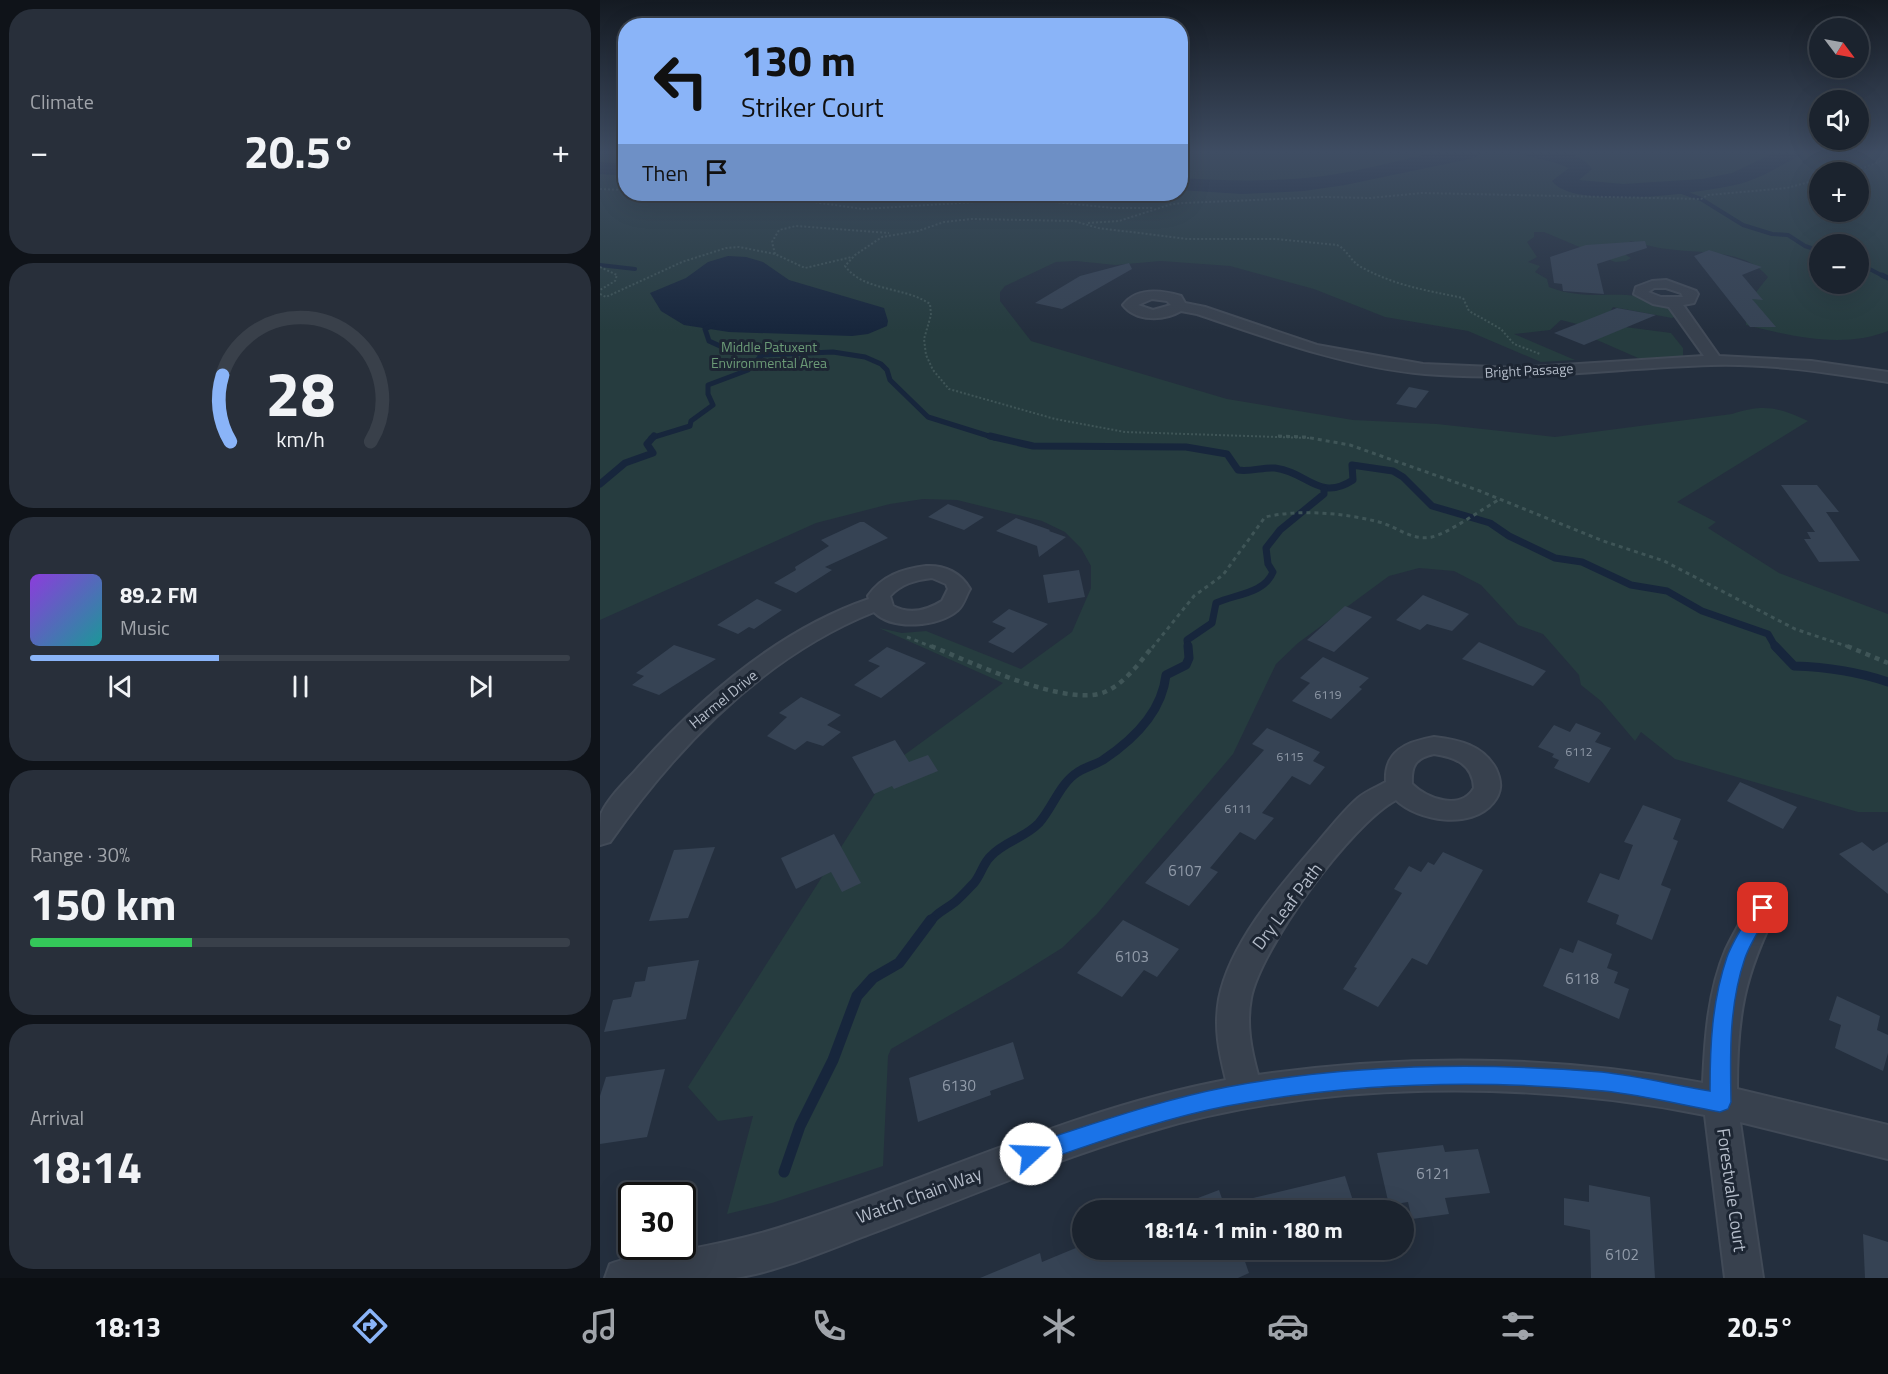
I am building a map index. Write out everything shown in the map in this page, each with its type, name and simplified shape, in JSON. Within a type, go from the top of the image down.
[{"type":"street","points":[[1674,303],[1714,360]]},
{"type":"street","name":"Bright Passage","points":[[1179,306],[1216,313],[1314,349],[1393,365],[1482,373],[1714,360],[1811,366],[1888,377]]},
{"type":"street","points":[[934,572],[954,580],[959,589],[951,605],[933,614],[908,618],[894,616],[883,610],[879,603],[879,596],[885,588],[902,577],[934,572]]},
{"type":"street","name":"Harmel Drive","points":[[600,835],[638,782],[661,755],[718,702],[820,627],[850,612],[879,603]]},
{"type":"street","name":"Dry Leaf Path","points":[[1246,1092],[1232,1026],[1235,991],[1248,958],[1268,926],[1353,819],[1369,804],[1399,787]]},
{"type":"street","name":"Forestvale Court","points":[[1744,1278],[1720,1102],[1720,1033],[1726,994],[1737,956],[1763,908]]},
{"type":"street","name":"Watch Chain Way","points":[[624,1278],[667,1275],[742,1258],[1053,1146],[1149,1116],[1246,1092],[1332,1081],[1411,1077],[1502,1077],[1604,1082],[1720,1102],[1888,1142]]},
{"type":"path","points":[[1086,224],[1119,220],[1146,212]]},
{"type":"path","points":[[1565,369],[1551,358],[1514,344],[1501,329],[1469,311],[1463,298],[1395,284],[1367,271],[1337,245],[1276,239],[1188,239],[1098,228],[1074,221],[971,219],[944,222],[918,231],[895,234],[877,240],[844,266],[852,275],[873,283],[916,292],[930,304],[932,310],[923,351],[941,383],[949,389],[1055,419],[1125,432],[1328,440],[1368,451],[1500,499],[1603,541],[1664,561],[1795,629],[1870,654],[1888,663]]},
{"type":"path","points":[[775,254],[772,242],[778,230],[796,226],[895,234]]},
{"type":"path","points":[[600,301],[710,252],[739,247],[775,254],[805,268],[853,257]]},
{"type":"path","points":[[600,267],[617,275],[615,281],[600,292],[606,297]]},
{"type":"path","points":[[908,618],[903,633],[908,638],[1028,684],[1061,693],[1086,695],[1106,692],[1131,673],[1194,596],[1223,575],[1265,518],[1287,512],[1317,513],[1382,523],[1411,537],[1434,537],[1500,499]]},
{"type":"green space","name":"Middle Patuxent Environmental Area","points":[[600,212],[1809,212],[1809,222],[1869,222],[1869,212],[1888,212],[1888,331],[1853,339],[1817,339],[1746,325],[1745,306],[1768,277],[1747,261],[1722,254],[1649,246],[1631,241],[1617,250],[1631,258],[1615,262],[1544,232],[1534,232],[1534,237],[1527,242],[1537,257],[1528,262],[1540,266],[1535,272],[1547,279],[1549,287],[1578,294],[1633,296],[1676,311],[1678,315],[1672,318],[1613,307],[1602,324],[1671,333],[1683,348],[1683,357],[1645,361],[1597,340],[1581,325],[1561,320],[1550,330],[1514,334],[1575,360],[1541,362],[1468,331],[1385,317],[1314,289],[1230,266],[1161,261],[1115,265],[1076,261],[1056,262],[1005,286],[1000,292],[1000,301],[1031,341],[1227,399],[1353,420],[1437,424],[1555,437],[1762,408],[1779,410],[1808,421],[1677,502],[1716,522],[1708,528],[1779,573],[1888,614],[1888,812],[1858,812],[1675,759],[1641,732],[1635,741],[1601,701],[1581,685],[1579,675],[1543,634],[1518,625],[1481,585],[1454,571],[1419,568],[1389,576],[1298,643],[1276,664],[1233,754],[1097,914],[1062,948],[891,1049],[888,1056],[883,1166],[772,1203],[727,1214],[753,1116],[718,1121],[688,1087],[896,761],[1003,683],[879,628],[902,633],[926,631],[1021,669],[1072,632],[1091,588],[1091,566],[1081,548],[1065,532],[1042,521],[957,500],[923,499],[890,504],[816,523],[600,620]]},
{"type":"water","points":[[728,256],[746,257],[763,262],[789,280],[884,308],[888,321],[887,326],[868,334],[852,336],[729,332],[684,325],[661,311],[650,293],[686,278],[708,262]]},
{"type":"building","points":[[1645,241],[1647,248],[1597,264],[1604,294],[1563,291],[1562,284],[1554,283],[1550,257],[1586,245]]},
{"type":"building","points":[[1709,250],[1762,267],[1742,275],[1763,300],[1752,299],[1776,327],[1750,327],[1694,256]]},
{"type":"building","points":[[1129,263],[1132,269],[1062,309],[1035,303],[1080,276]]},
{"type":"building","points":[[1617,308],[1656,315],[1584,345],[1554,333]]},
{"type":"building","points":[[1409,387],[1429,391],[1416,408],[1396,404]]},
{"type":"building","points":[[1781,485],[1817,485],[1839,512],[1826,512],[1860,561],[1819,562],[1804,539],[1811,539],[1807,532],[1815,532]]},
{"type":"building","points":[[948,504],[984,517],[964,530],[928,517]]},
{"type":"building","points":[[1016,518],[1066,537],[1039,557],[1037,546],[996,531]]},
{"type":"building","points":[[864,522],[888,538],[825,567],[832,570],[796,593],[774,583],[829,546],[821,540]]},
{"type":"building","points":[[1079,570],[1085,597],[1048,603],[1043,575]]},
{"type":"building","points":[[1423,595],[1469,614],[1452,631],[1427,624],[1420,630],[1396,620]]},
{"type":"building","points":[[757,599],[782,610],[754,629],[749,627],[738,634],[717,625]]},
{"type":"building","points":[[1345,606],[1372,617],[1334,652],[1307,640]]},
{"type":"building","points":[[1009,609],[1048,624],[1013,653],[988,642],[1006,628],[992,622]]},
{"type":"building","points":[[1479,642],[1546,671],[1533,686],[1462,659]]},
{"type":"building","points":[[674,645],[716,659],[659,695],[632,685],[644,676],[636,673]]},
{"type":"building","points":[[887,647],[926,663],[881,698],[854,685],[880,666],[868,661]]},
{"type":"building","points":[[1323,657],[1369,678],[1359,687],[1362,689],[1331,719],[1292,701],[1310,683],[1300,678]]},
{"type":"building","points":[[801,697],[841,715],[827,725],[841,732],[823,746],[807,741],[795,750],[767,736],[787,717],[779,713]]},
{"type":"building","points":[[1576,723],[1601,733],[1595,742],[1611,748],[1589,783],[1554,768],[1559,760],[1552,757],[1554,754],[1538,747],[1554,725],[1570,732]]},
{"type":"building","points":[[1267,728],[1320,752],[1313,761],[1325,767],[1310,785],[1292,776],[1262,813],[1274,818],[1255,840],[1240,832],[1210,868],[1218,872],[1189,906],[1145,883],[1264,750],[1252,744]]},
{"type":"building","points":[[895,740],[909,762],[928,755],[938,771],[894,789],[892,786],[874,794],[852,757]]},
{"type":"building","points":[[1740,782],[1797,807],[1783,829],[1727,801]]},
{"type":"building","points":[[1643,805],[1681,819],[1673,839],[1678,841],[1661,885],[1671,889],[1652,940],[1616,924],[1619,915],[1587,902],[1600,873],[1619,880],[1633,845],[1624,842]]},
{"type":"building","points":[[834,834],[861,883],[842,892],[831,872],[796,889],[781,858]]},
{"type":"building","points":[[1862,842],[1873,851],[1888,842],[1888,894],[1839,854]]},
{"type":"building","points":[[715,847],[688,918],[649,921],[674,850]]},
{"type":"building","points":[[1443,852],[1483,870],[1427,965],[1412,958],[1378,1007],[1343,989],[1357,968],[1354,967],[1402,893],[1394,889],[1409,866],[1421,872],[1428,862],[1434,865]]},
{"type":"building","points":[[1123,920],[1179,949],[1157,977],[1144,970],[1122,997],[1077,973]]},
{"type":"building","points":[[1578,940],[1612,954],[1607,968],[1618,972],[1614,983],[1629,989],[1619,1019],[1543,986],[1560,948],[1573,953]]},
{"type":"building","points":[[699,960],[686,1019],[604,1032],[613,1000],[631,997],[635,982],[645,981],[648,967]]},
{"type":"building","points":[[1837,996],[1880,1016],[1877,1030],[1888,1035],[1888,1053],[1883,1071],[1835,1048],[1841,1025],[1829,1020]]},
{"type":"building","points":[[1013,1042],[1024,1079],[990,1091],[991,1095],[918,1122],[909,1078]]},
{"type":"building","points":[[665,1069],[647,1137],[600,1144],[600,1096],[606,1077]]},
{"type":"building","points":[[1443,1145],[1445,1152],[1478,1149],[1490,1193],[1445,1198],[1449,1214],[1414,1219],[1414,1200],[1388,1200],[1377,1153]]},
{"type":"building","points":[[1345,1176],[1353,1200],[1245,1200]]},
{"type":"building","points":[[1589,1185],[1650,1197],[1655,1278],[1591,1278],[1590,1230],[1564,1225],[1564,1198],[1589,1202]]},
{"type":"building","points":[[1219,1190],[1222,1200],[1193,1200]]},
{"type":"building","points":[[1863,1234],[1888,1242],[1888,1278],[1865,1278]]},
{"type":"building","points":[[1072,1250],[1072,1260],[1244,1260],[1249,1273],[1238,1278],[980,1278],[1040,1253],[1042,1262]]},
{"type":"waterway","points":[[1721,212],[1743,225],[1772,234],[1788,235],[1809,247]]},
{"type":"waterway","points":[[600,265],[635,269]]},
{"type":"waterway","points":[[1869,269],[1885,277]]},
{"type":"waterway","points":[[1882,275],[1888,278]]},
{"type":"waterway","points":[[713,325],[705,329],[709,341],[720,346],[746,347],[762,355]]},
{"type":"waterway","points":[[762,355],[833,352],[865,357],[881,364],[887,370],[890,380],[928,417],[995,438]]},
{"type":"waterway","points":[[653,437],[690,426],[691,421],[713,405],[708,394],[708,385],[748,370],[762,355]]},
{"type":"waterway","points":[[990,436],[1033,446],[1186,447],[1227,454],[1238,470],[1275,468],[1322,487],[1331,488],[1353,480],[1352,465],[1393,471],[1403,477],[1432,506],[1490,523],[1509,536],[1555,558],[1582,562],[1631,585],[1667,591],[1702,611],[1768,634],[1776,648]]},
{"type":"waterway","points":[[600,484],[625,463],[653,453],[647,444],[653,437]]},
{"type":"waterway","points":[[1188,648],[1187,640],[1212,623],[1216,603],[1256,589],[1269,579],[1273,572],[1268,564],[1266,548],[1280,530],[1324,494],[1324,489]]},
{"type":"waterway","points":[[930,922],[974,883],[988,859],[1039,823],[1066,782],[1081,770],[1103,760],[1135,734],[1159,701],[1166,675],[1186,665],[1189,658],[1188,646]]},
{"type":"waterway","points":[[1775,646],[1794,666],[1841,670],[1888,682]]},
{"type":"waterway","points":[[784,1172],[800,1126],[833,1060],[857,996],[873,978],[899,963],[931,920]]},
{"type":"route","points":[[1031,1154],[1149,1116],[1246,1092],[1332,1081],[1411,1077],[1502,1077],[1604,1082],[1720,1102],[1720,1033],[1726,994],[1747,932],[1763,908]]}]
